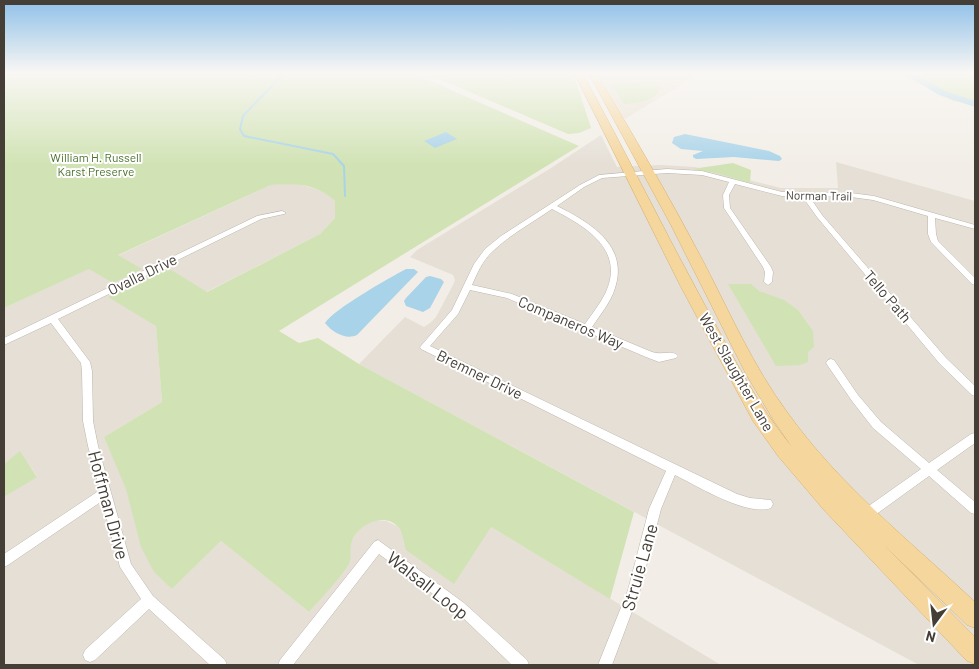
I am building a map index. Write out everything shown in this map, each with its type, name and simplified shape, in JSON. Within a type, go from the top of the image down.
[{"type":"main road","name":"West Slaughter Lane","points":[[597,103],[639,173],[689,247],[736,341],[781,417],[796,438],[867,514],[975,616]]},
{"type":"main road","name":"West Slaughter Lane","points":[[607,103],[639,173],[667,248],[760,416],[792,459],[894,572],[975,653]]},
{"type":"main road","points":[[717,341],[736,341]]},
{"type":"street","name":"Norman Trail","points":[[639,173],[696,172],[767,191],[805,196],[863,196],[975,227]]},
{"type":"street","name":"Bremner Drive","points":[[639,173],[595,178],[551,206],[488,251],[477,266],[455,312],[424,347],[735,499],[750,503],[767,504]]},
{"type":"street","points":[[734,181],[726,195],[727,208],[767,267],[768,282]]},
{"type":"street","name":"Tello Path","points":[[805,196],[819,216],[943,361],[975,392]]},
{"type":"street","points":[[551,206],[590,227],[604,241],[613,257],[615,275],[613,285],[586,329]]},
{"type":"street","name":"Ovalla Drive","points":[[4,342],[259,217],[282,213]]},
{"type":"street","points":[[931,215],[932,234],[935,242],[975,282]]},
{"type":"street","name":"Companeros Way","points":[[468,287],[509,296],[649,355],[659,358],[673,356]]},
{"type":"street","name":"Hoffman Drive","points":[[52,318],[85,362],[87,371],[88,421],[105,493],[126,567],[149,600],[220,665]]},
{"type":"street","points":[[831,363],[870,417],[929,471],[975,509]]},
{"type":"street","points":[[867,514],[975,438]]},
{"type":"street","name":"Struie Lane","points":[[605,665],[634,590],[655,509],[673,468]]},
{"type":"street","points":[[4,560],[105,493]]},
{"type":"street","name":"Walsall Loop","points":[[285,665],[378,546],[460,608],[522,665]]},
{"type":"street","points":[[90,655],[149,600]]},
{"type":"shaded area","points":[[616,103],[651,103],[625,119]]},
{"type":"shaded area","points":[[601,135],[617,167],[661,165],[695,167],[781,188],[838,188],[836,162],[975,201],[975,665],[919,665],[359,364],[405,317],[424,327],[430,323],[436,317],[453,285],[455,280],[453,275],[410,257],[417,250]]},
{"type":"shaded area","points":[[294,183],[324,191],[335,201],[335,218],[320,234],[149,321],[156,325],[162,402],[104,437],[172,589],[221,541],[309,612],[350,560],[349,550],[352,540],[359,530],[369,522],[376,520],[386,521],[397,526],[403,534],[404,545],[491,527],[721,665],[4,665],[4,497],[37,476],[20,452],[4,464],[4,308],[271,185]]},
{"type":"green space","name":"William H. Russell Karst Preserve","points":[[4,103],[481,103],[579,146],[279,331],[299,343],[318,338],[359,364],[634,512],[610,599],[491,527],[454,584],[406,550],[401,531],[387,520],[373,522],[360,529],[351,544],[349,564],[309,612],[221,541],[172,589],[154,572],[141,547],[126,489],[104,437],[162,402],[156,326],[108,297],[168,268],[207,292],[320,234],[335,218],[335,201],[321,191],[297,184],[271,185],[118,255],[142,269],[113,283],[89,269],[4,308]]},
{"type":"green space","points":[[496,103],[583,103],[591,128],[579,133],[568,134]]},
{"type":"green space","points":[[733,163],[751,170],[750,183],[716,173],[692,169]]},
{"type":"green space","points":[[728,284],[751,284],[759,291],[784,300],[798,310],[813,331],[814,347],[808,352],[808,362],[800,365],[776,366]]},
{"type":"green space","points":[[20,451],[37,477],[4,497],[4,464]]},
{"type":"water","points":[[446,132],[457,139],[435,148],[424,141]]},
{"type":"water","points":[[685,134],[769,151],[780,156],[782,159],[779,161],[734,157],[696,159],[693,155],[703,151],[681,149],[672,143],[674,137]]},
{"type":"water","points":[[406,269],[414,269],[418,272],[357,335],[348,337],[340,335],[325,323],[350,302]]},
{"type":"water","points":[[430,276],[441,279],[444,282],[430,308],[423,312],[406,306],[404,301],[406,298],[426,277]]},
{"type":"waterway","points":[[255,103],[243,116],[240,129],[244,136],[333,154],[344,166],[345,196]]}]
